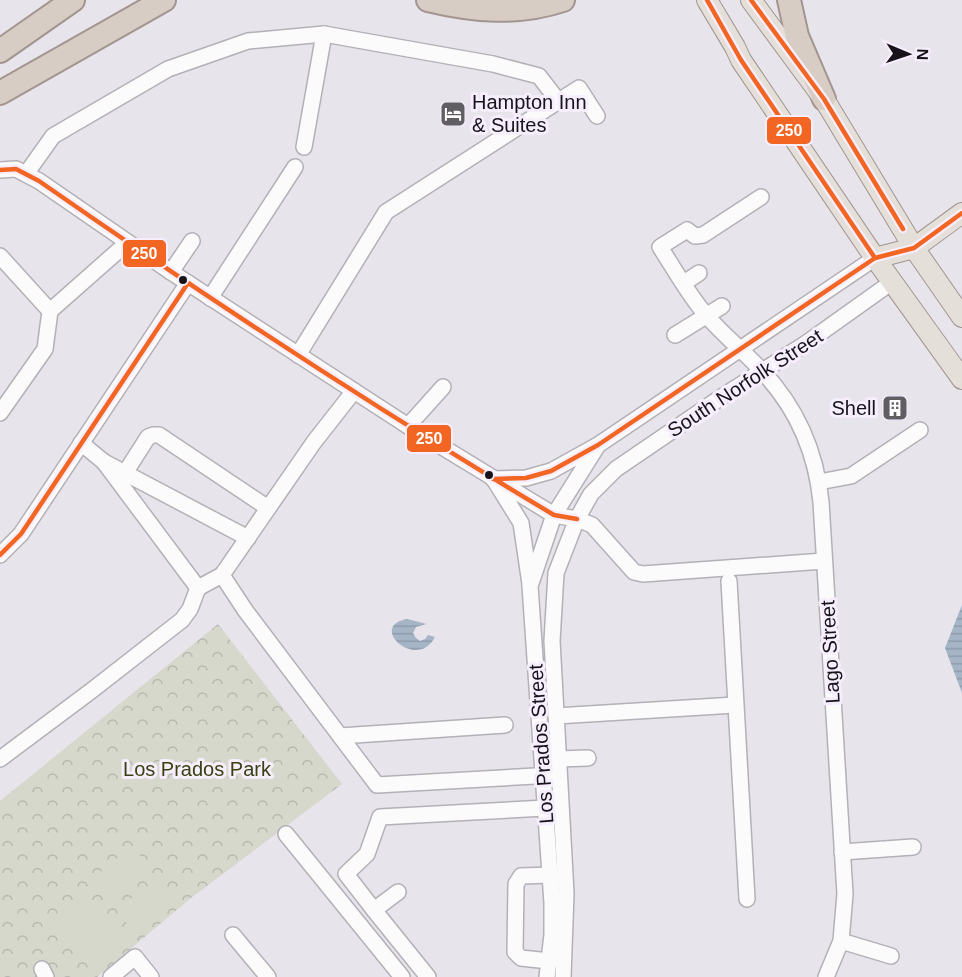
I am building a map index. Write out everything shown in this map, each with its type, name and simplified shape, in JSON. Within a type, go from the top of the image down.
[{"type":"highway","points":[[0,51],[73,0]]},
{"type":"highway","points":[[0,93],[164,0]]},
{"type":"highway","points":[[428,0],[479,10],[529,8],[563,0]]},
{"type":"highway","points":[[789,0],[805,59],[824,99]]},
{"type":"main road","points":[[707,0],[741,60],[875,258],[962,379]]},
{"type":"main road","points":[[751,0],[824,99],[914,248],[962,317]]},
{"type":"main road","name":"South Norfolk Street","points":[[892,282],[914,248],[962,213]]},
{"type":"main road","name":"South Norfolk Street","points":[[875,258],[914,248]]},
{"type":"street","points":[[138,14],[159,0]]},
{"type":"street","points":[[304,147],[324,34]]},
{"type":"street","points":[[26,174],[53,136],[168,69],[248,41],[324,34],[493,64],[539,76],[559,102]]},
{"type":"street","points":[[298,355],[386,212],[579,88],[597,116]]},
{"type":"street","points":[[210,298],[295,167]]},
{"type":"street","points":[[0,170],[16,169],[39,181],[210,298],[493,479],[554,515],[577,519],[592,525],[630,568],[638,573],[824,561]]},
{"type":"street","name":"Lago Street","points":[[761,197],[703,235],[695,236],[687,230],[660,248],[706,316],[763,372],[801,427],[811,449],[819,482],[845,894],[841,941],[826,977]]},
{"type":"street","points":[[171,272],[192,241]]},
{"type":"street","points":[[0,413],[45,349],[50,311],[127,243]]},
{"type":"street","points":[[0,256],[50,311]]},
{"type":"street","name":"South Norfolk Street","points":[[554,515],[598,445],[875,258]]},
{"type":"street","points":[[684,283],[699,273]]},
{"type":"street","name":"South Norfolk Street","points":[[577,519],[591,494],[616,469],[723,396],[763,372],[892,282]]},
{"type":"street","points":[[0,555],[21,534],[188,283]]},
{"type":"street","points":[[675,335],[722,306]]},
{"type":"street","points":[[408,426],[443,387]]},
{"type":"street","points":[[0,759],[182,620],[190,609],[198,588],[222,575],[354,391]]},
{"type":"street","points":[[819,482],[851,476],[920,430]]},
{"type":"street","points":[[124,473],[147,437],[159,435],[268,508]]},
{"type":"street","points":[[81,443],[104,462],[248,538]]},
{"type":"street","points":[[493,479],[526,478],[551,471],[598,445]]},
{"type":"street","points":[[104,462],[198,588]]},
{"type":"street","points":[[493,479],[520,523],[530,586]]},
{"type":"street","name":"Los Prados Street","points":[[547,977],[552,935],[550,874],[530,586],[554,515]]},
{"type":"street","name":"Los Prados Street","points":[[563,977],[567,893],[552,640],[556,573],[577,519]]},
{"type":"street","points":[[222,575],[245,610],[377,785],[542,775],[558,767],[588,758]]},
{"type":"street","points":[[729,580],[747,898]]},
{"type":"street","points":[[556,716],[735,705]]},
{"type":"street","points":[[340,736],[505,725]]},
{"type":"street","points":[[428,977],[346,874],[367,854],[380,817],[545,808]]},
{"type":"street","points":[[286,834],[402,977]]},
{"type":"street","points":[[842,852],[913,847]]},
{"type":"street","points":[[549,961],[521,958],[515,952],[515,941],[516,884],[521,876],[550,874]]},
{"type":"street","points":[[374,910],[398,892]]},
{"type":"street","points":[[233,936],[268,977]]},
{"type":"street","points":[[841,941],[891,956]]},
{"type":"street","points":[[111,977],[135,957],[151,977]]},
{"type":"green space","name":"Los Prados Park","points":[[218,624],[342,784],[191,898],[97,977],[0,977],[0,801]]},
{"type":"green space","points":[[132,846],[148,866],[107,900],[91,880]]},
{"type":"green space","points":[[158,878],[173,898],[132,930],[116,910]]},
{"type":"green space","points":[[87,899],[125,945],[95,970],[58,922]]},
{"type":"water","points":[[962,605],[962,693],[945,648]]},
{"type":"water","points":[[407,619],[427,624],[416,627],[413,633],[420,641],[428,635],[435,637],[427,647],[417,650],[408,649],[399,644],[394,637],[392,630],[396,623]]},
{"type":"transit line","name":"250","points":[[707,0],[741,60],[875,258]]},
{"type":"transit line","name":"250","points":[[751,0],[824,99],[903,229]]},
{"type":"transit line","name":"250","points":[[0,170],[16,169],[39,181],[229,310],[423,435],[554,515],[577,519]]},
{"type":"transit line","name":"250","points":[[493,479],[526,478],[551,471],[598,445],[875,258],[914,248],[962,213]]},
{"type":"transit line","name":"250","points":[[0,555],[21,534],[188,283]]},
{"type":"place","name":"Hampton Inn & Suites","points":[[453,114]]},
{"type":"place","name":"Shell","points":[[895,408]]}]
